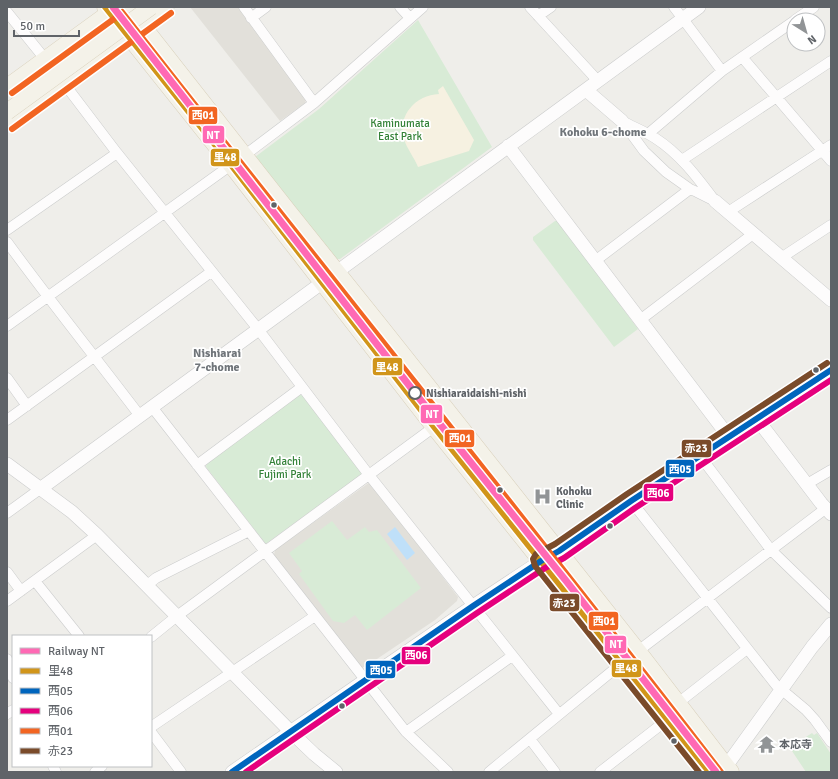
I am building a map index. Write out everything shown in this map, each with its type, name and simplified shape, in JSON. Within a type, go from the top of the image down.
[{"type":"main road","points":[[128,7],[638,651],[678,703],[726,770]]},
{"type":"main road","points":[[7,100],[135,7]]},
{"type":"main road","points":[[7,112],[151,7]]},
{"type":"main road","points":[[7,123],[166,7]]},
{"type":"main road","points":[[7,87],[111,9],[128,35],[231,165],[321,283],[709,772]]},
{"type":"street","points":[[244,7],[314,103]]},
{"type":"street","points":[[252,18],[266,7]]},
{"type":"street","points":[[400,7],[410,18]]},
{"type":"street","points":[[245,155],[314,103],[423,7]]},
{"type":"street","points":[[530,7],[598,81]]},
{"type":"street","points":[[538,16],[551,7]]},
{"type":"street","points":[[674,7],[722,71]]},
{"type":"street","points":[[7,514],[699,7]]},
{"type":"street","points":[[7,12],[45,59]]},
{"type":"street","points":[[648,134],[722,71],[786,26]]},
{"type":"street","points":[[742,57],[831,161]]},
{"type":"street","points":[[682,160],[831,61]]},
{"type":"street","points":[[63,82],[117,153],[258,329],[369,475],[559,714]]},
{"type":"street","points":[[586,90],[622,121],[650,157],[666,172],[690,189],[714,201],[831,300]]},
{"type":"street","points":[[622,121],[648,134],[667,147],[682,160],[697,176],[714,201]]},
{"type":"street","points":[[728,212],[831,145]]},
{"type":"street","points":[[508,146],[729,437]]},
{"type":"street","points":[[7,230],[117,153]]},
{"type":"street","points":[[7,326],[231,165]]},
{"type":"street","points":[[595,261],[690,189]]},
{"type":"street","points":[[782,258],[831,225]]},
{"type":"street","points":[[640,320],[753,234]]},
{"type":"street","points":[[7,242],[140,416]]},
{"type":"street","points":[[7,420],[212,272]]},
{"type":"street","points":[[232,772],[473,606],[541,561],[559,551],[631,501],[831,370]]},
{"type":"street","points":[[7,378],[27,406]]},
{"type":"street","points":[[197,465],[302,387]]},
{"type":"street","points":[[152,407],[406,732],[448,772]]},
{"type":"street","points":[[638,651],[771,550],[828,511],[757,419]]},
{"type":"street","points":[[152,636],[264,551],[434,427]]},
{"type":"street","points":[[700,456],[771,550],[831,608]]},
{"type":"street","points":[[7,464],[72,512],[233,672],[291,732],[336,772]]},
{"type":"street","points":[[807,484],[831,470]]},
{"type":"street","points":[[631,501],[781,690],[806,710],[830,737]]},
{"type":"street","points":[[146,586],[156,578],[249,531]]},
{"type":"street","points":[[7,601],[97,536]]},
{"type":"street","points":[[7,572],[21,591]]},
{"type":"street","points":[[35,581],[78,635]]},
{"type":"street","points":[[152,726],[315,616]]},
{"type":"street","points":[[726,770],[781,690],[812,647],[831,624]]},
{"type":"street","points":[[678,703],[747,649]]},
{"type":"street","points":[[406,732],[512,656]]},
{"type":"street","points":[[7,659],[12,675]]},
{"type":"street","points":[[489,772],[622,663]]},
{"type":"street","points":[[600,772],[667,720]]},
{"type":"street","points":[[152,733],[182,772]]},
{"type":"street","points":[[530,739],[555,772]]},
{"type":"shaded area","points":[[190,7],[238,7],[306,99],[305,103],[280,121]]},
{"type":"shaded area","points":[[370,482],[458,597],[457,601],[435,620],[365,667],[360,667],[274,555],[275,550]]},
{"type":"green space","name":"Kaminumata East Park","points":[[418,20],[492,147],[340,259],[334,259],[255,157],[319,109]]},
{"type":"green space","points":[[555,221],[558,221],[638,329],[614,347],[533,240],[533,237]]},
{"type":"green space","name":"Adachi Fujimi Park","points":[[299,394],[303,396],[362,471],[361,475],[265,543],[206,467],[207,462]]},
{"type":"green space","points":[[332,521],[347,540],[365,527],[369,532],[377,530],[421,588],[367,630],[355,615],[344,623],[333,621],[299,574],[302,571],[289,553]]},
{"type":"green space","points":[[812,733],[814,735],[817,733],[831,754],[831,772],[806,772],[792,751],[794,749],[792,746]]},
{"type":"sand","points":[[443,86],[474,140],[469,151],[418,167],[404,139],[403,122],[406,114],[416,102],[431,95],[439,94],[438,90]]},
{"type":"water","points":[[395,527],[415,553],[407,560],[387,534]]},
{"type":"rail line","name":"NT","points":[[113,7],[419,398],[567,582],[716,772]]},
{"type":"transit line","name":"里48","points":[[105,7],[231,165],[434,427],[709,772]]},
{"type":"transit line","name":"西01","points":[[122,12],[647,676],[721,772]]},
{"type":"transit line","name":"西01","points":[[12,93],[122,13]]},
{"type":"transit line","name":"西01","points":[[12,129],[171,13]]},
{"type":"transit line","name":"赤23","points":[[699,772],[535,566],[533,559],[536,554],[555,544],[627,494],[827,363]]},
{"type":"transit line","name":"西05","points":[[232,772],[473,606],[541,561],[559,551],[631,501],[831,370]]},
{"type":"transit line","name":"西06","points":[[246,772],[477,613],[545,568],[564,558],[635,508],[831,380]]},
{"type":"place","name":"Nishiaraidaishi-nishi","points":[[415,393]]},
{"type":"place","name":"Kohoku Clinic","points":[[543,497]]},
{"type":"place","name":"本応寺","points":[[766,744]]},
{"type":"district","name":"Kohoku 6-chome","points":[[603,132]]},
{"type":"district","name":"Nishiarai 7-chome","points":[[217,360]]}]
